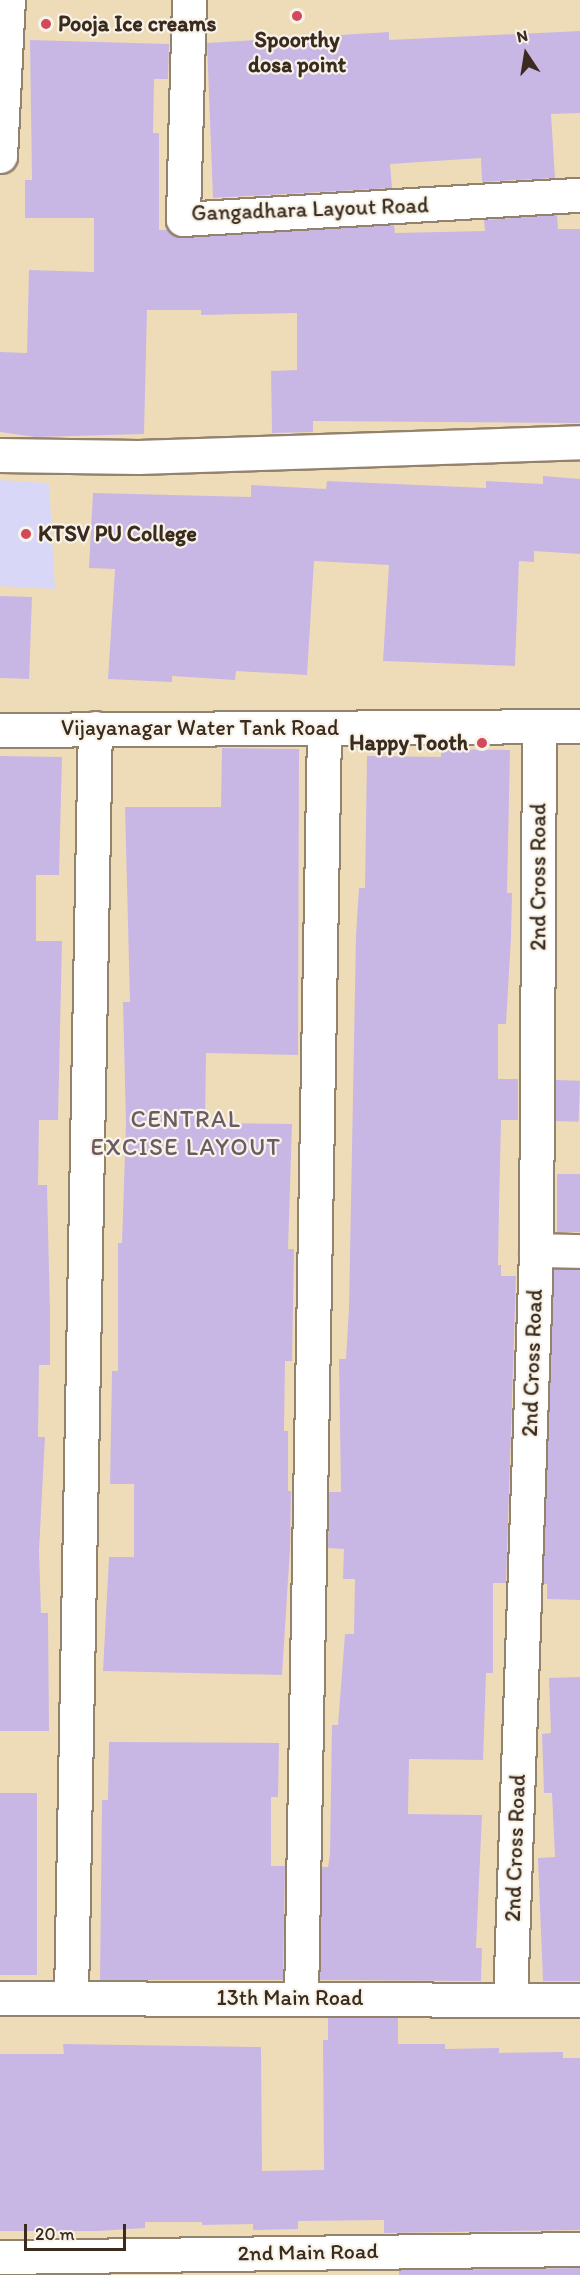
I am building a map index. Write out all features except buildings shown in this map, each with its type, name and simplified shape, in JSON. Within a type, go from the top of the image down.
[{"type":"street","points":[[0,156],[8,0]]},
{"type":"street","name":"Gangadhara Layout Road","points":[[189,0],[183,219],[580,195]]},
{"type":"street","points":[[0,455],[138,457],[580,442]]},
{"type":"street","name":"2nd Cross Road","points":[[510,2000],[536,1251],[539,726]]},
{"type":"street","name":"Vijayanagar Water Tank Road","points":[[0,730],[580,726]]},
{"type":"street","points":[[71,1996],[95,728]]},
{"type":"street","points":[[301,1998],[324,728]]},
{"type":"street","points":[[536,1251],[580,1251]]},
{"type":"street","name":"13th Main Road","points":[[0,1998],[71,1996],[580,2000]]},
{"type":"street","name":"2nd Main Road","points":[[0,2257],[580,2249]]},
{"type":"shaded area","name":"KTSV PU College","points":[[0,480],[49,483],[55,589],[0,586]]},
{"type":"place","name":"Spoorthy dosa point","points":[[297,16]]},
{"type":"place","name":"Pooja Ice creams","points":[[46,24]]},
{"type":"place","name":"KTSV PU College","points":[[26,534]]},
{"type":"place","name":"Happy Tooth","points":[[482,743]]},
{"type":"district","name":"CENTRAL EXCISE LAYOUT","points":[[186,1133]]}]
